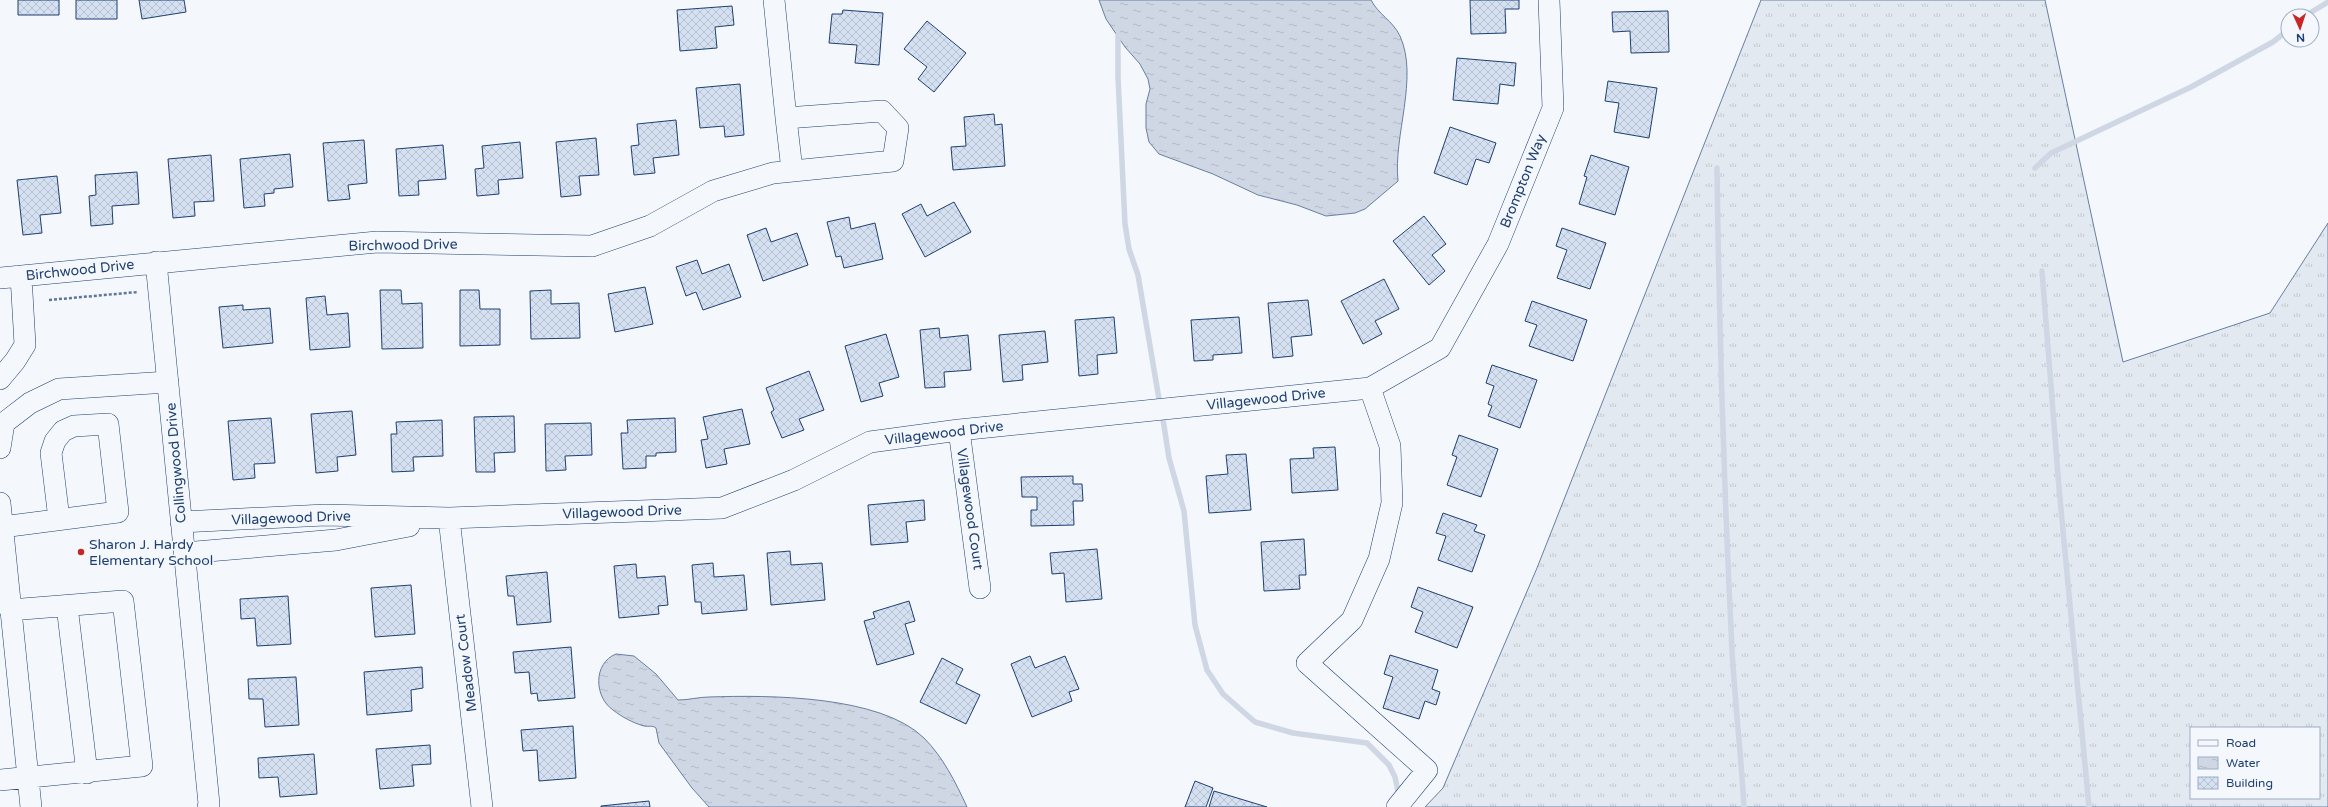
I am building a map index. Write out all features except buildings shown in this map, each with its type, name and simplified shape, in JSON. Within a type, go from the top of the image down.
[{"type":"street","points":[[774,0],[792,170]]},
{"type":"street","name":"Brompton Way","points":[[1440,348],[1498,244],[1553,108],[1550,0]]},
{"type":"street","name":"Birchwood Drive","points":[[0,278],[377,242],[592,246],[650,226],[713,191],[792,170],[893,161],[898,128],[882,110],[786,118]]},
{"type":"street","name":"Collingwood Drive","points":[[156,262],[209,804],[208,807]]},
{"type":"street","points":[[0,379],[16,361],[25,345],[21,276]]},
{"type":"street","name":"Villagewood Drive","points":[[181,522],[325,515],[449,518],[722,508],[794,480],[870,442],[959,430],[1370,388],[1440,348]]},
{"type":"street","points":[[0,448],[4,422],[30,403],[59,389],[168,382]]},
{"type":"street","points":[[1370,388],[1390,446],[1392,503],[1379,559],[1352,620],[1307,663],[1427,770],[1397,807]]},
{"type":"street","points":[[2,527],[118,512],[108,424],[74,426],[63,431],[55,441],[51,453],[60,519]]},
{"type":"street","name":"Villagewood Court","points":[[959,430],[980,588]]},
{"type":"street","points":[[0,503],[31,807]]},
{"type":"street","name":"Villagewood Drive","points":[[184,553],[336,540],[449,518]]},
{"type":"street","name":"Meadow Court","points":[[449,518],[482,807]]},
{"type":"street","points":[[0,780],[87,773],[142,766],[123,601],[10,610]]},
{"type":"street","points":[[67,606],[87,773]]},
{"type":"path","points":[[49,300],[138,292]]},
{"type":"green space","points":[[1761,0],[2045,0],[2123,362],[2270,313],[2328,223],[2328,807],[1425,807],[1443,788],[1537,568]]},
{"type":"water","points":[[1099,0],[1371,0],[1397,31],[1405,52],[1407,70],[1397,164],[1398,181],[1365,209],[1355,213],[1326,216],[1297,205],[1258,195],[1213,174],[1159,154],[1149,142],[1146,128],[1146,104],[1150,89],[1148,79],[1140,64],[1125,47],[1106,19]]},
{"type":"water","points":[[616,654],[634,656],[656,674],[678,700],[733,696],[791,698],[852,706],[880,713],[905,724],[931,745],[954,780],[967,807],[709,807],[692,788],[659,743],[656,728],[640,725],[624,717],[613,710],[602,697],[599,680],[600,672],[608,658]]},
{"type":"waterway","points":[[2318,8],[2328,2]]},
{"type":"waterway","points":[[1118,35],[1118,77],[1125,224],[1129,249],[1138,275],[1160,405]]},
{"type":"waterway","points":[[2035,168],[2051,153],[2191,87],[2273,42],[2280,36]]},
{"type":"waterway","points":[[1717,168],[1721,349],[1732,650],[1744,807]]},
{"type":"waterway","points":[[2042,271],[2059,488],[2089,807]]},
{"type":"waterway","points":[[1162,413],[1169,458],[1184,511],[1195,625],[1207,670],[1223,694],[1255,722],[1293,733],[1367,743],[1389,765],[1395,777],[1399,796]]},
{"type":"place","name":"Sharon J. Hardy Elementary School","points":[[81,552]]}]
